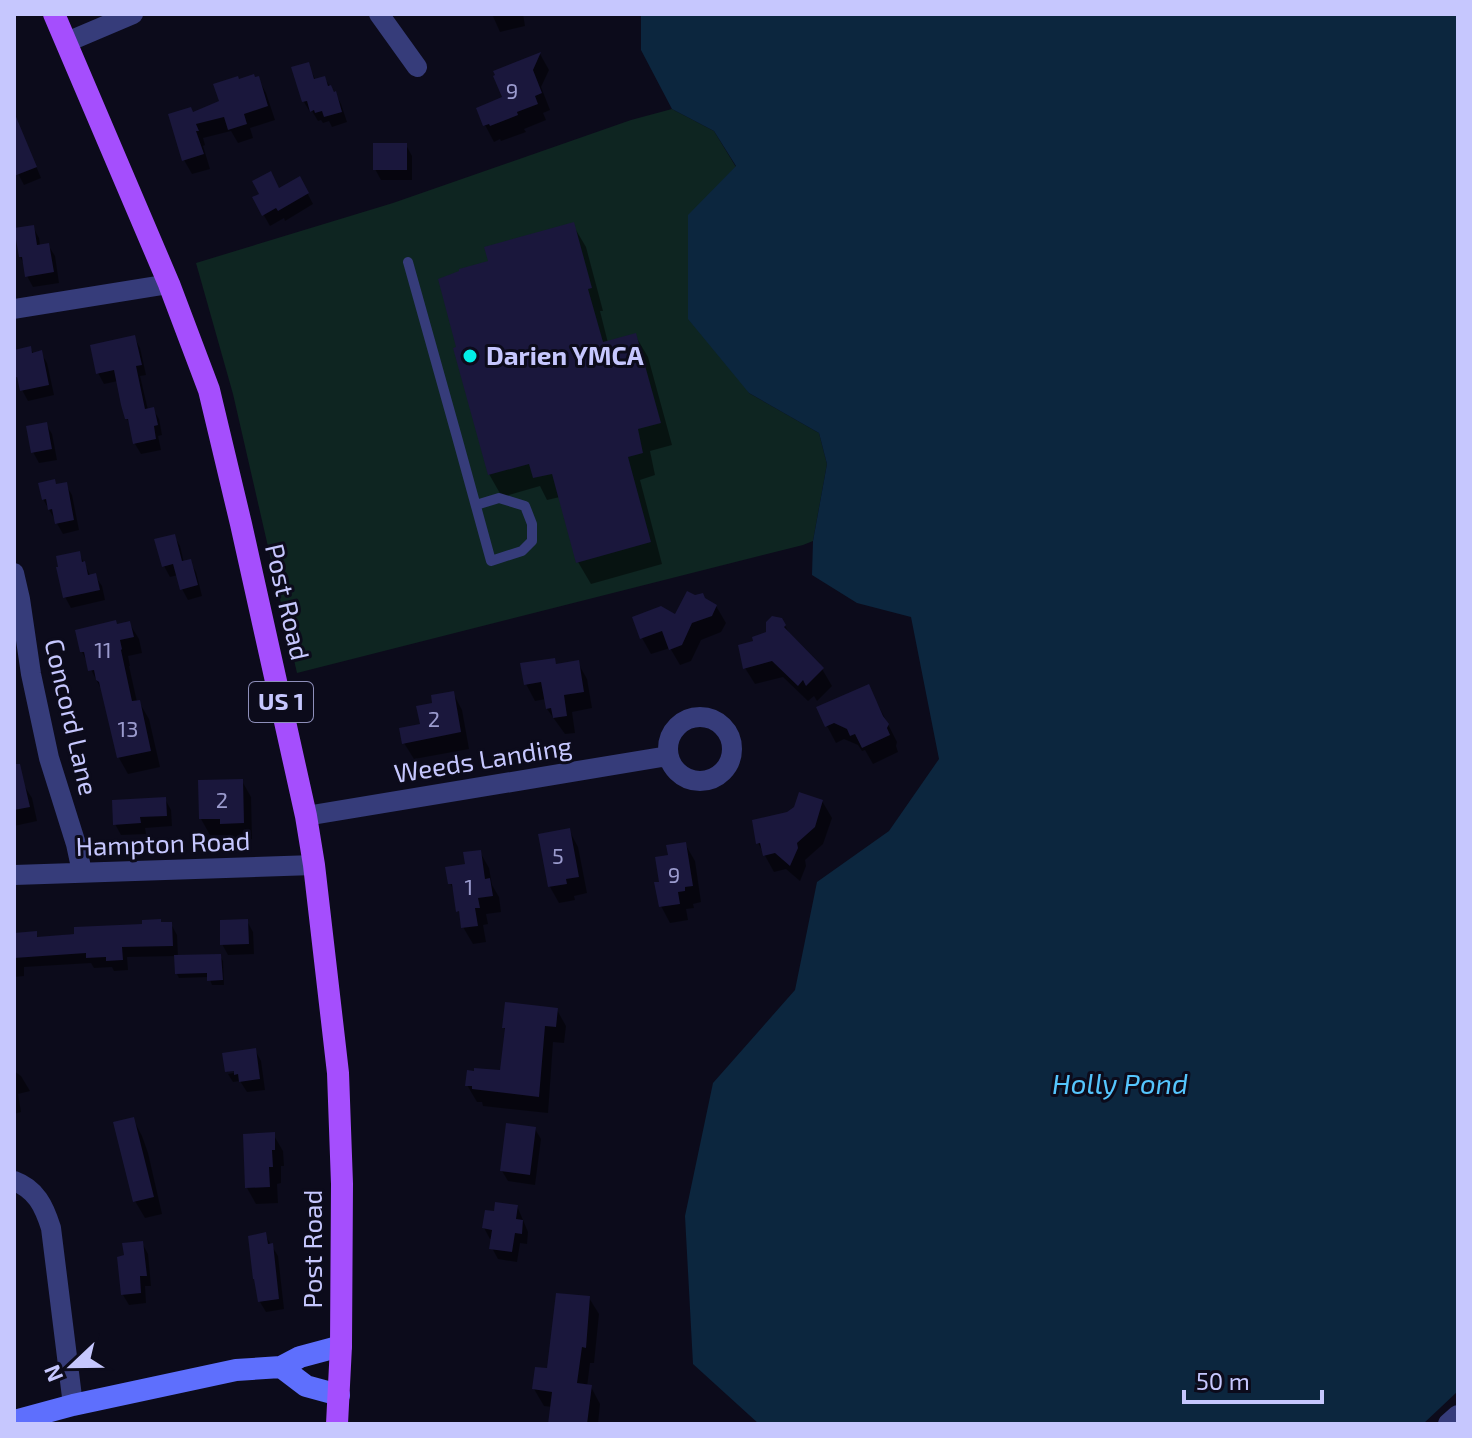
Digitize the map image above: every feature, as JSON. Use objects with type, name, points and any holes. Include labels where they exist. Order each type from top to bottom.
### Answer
[{"type":"main road","name":"Post Road","points":[[54,14],[169,284],[209,390],[306,816],[338,1073],[342,1180],[341,1346],[337,1424]]},
{"type":"main road","points":[[14,1421],[236,1370],[281,1367],[300,1357],[341,1346]]},
{"type":"main road","points":[[281,1367],[306,1386],[339,1395]]},
{"type":"street","points":[[67,42],[133,14]]},
{"type":"street","points":[[379,14],[417,67]]},
{"type":"street","points":[[14,309],[169,284]]},
{"type":"street","name":"Concord Lane","points":[[14,573],[49,758],[82,872]]},
{"type":"street","name":"Weeds Landing","points":[[306,816],[668,756]]},
{"type":"street","name":"Hampton Road","points":[[14,875],[314,865]]},
{"type":"street","points":[[14,1181],[33,1192],[45,1209],[51,1228],[73,1405]]},
{"type":"street","points":[[1449,1424],[1458,1416]]},
{"type":"lane","points":[[408,262],[491,561],[522,551],[532,541],[532,524],[525,506],[499,498],[476,505]]},
{"type":"green space","name":"Darien YMCA","points":[[672,109],[714,131],[736,167],[689,216],[749,393],[819,433],[827,464],[813,541],[297,673],[233,394],[196,263],[393,203],[631,120]]},
{"type":"water","name":"Holly Pond","points":[[641,14],[1458,14],[1458,1391],[1423,1424],[759,1424],[693,1364],[685,1216],[713,1083],[795,990],[817,882],[889,831],[939,759],[911,617],[857,603],[812,575],[813,541],[827,464],[819,433],[749,393],[688,319],[688,215],[736,166],[714,131],[672,109],[641,50]]},
{"type":"building","points":[[541,52],[533,70],[542,93],[535,96],[538,104],[517,112],[518,115],[483,126],[476,108],[502,97],[493,71]]},
{"type":"building","points":[[309,62],[314,79],[325,76],[328,86],[331,85],[336,91],[342,112],[324,117],[322,111],[310,112],[307,101],[302,102],[291,67]]},
{"type":"building","points":[[254,74],[255,77],[259,76],[268,106],[244,114],[247,124],[228,130],[224,117],[196,124],[204,154],[182,161],[168,114],[191,107],[193,112],[219,101],[213,84]]},
{"type":"building","points":[[14,112],[37,167],[14,176]]},
{"type":"building","points":[[373,143],[407,143],[407,170],[373,170]]},
{"type":"building","points":[[271,171],[279,188],[300,176],[309,193],[278,211],[276,208],[262,216],[252,197],[259,194],[252,181]]},
{"type":"building","points":[[574,222],[603,342],[636,333],[661,423],[638,429],[643,453],[628,457],[651,542],[576,563],[552,474],[533,478],[529,464],[488,475],[453,348],[456,347],[438,279],[488,261],[484,247]]},
{"type":"building","points":[[34,225],[37,245],[49,243],[54,272],[25,277],[14,228]]},
{"type":"building","points":[[135,335],[142,365],[136,366],[145,409],[154,407],[158,425],[154,426],[156,439],[133,444],[114,370],[96,374],[90,345]]},
{"type":"building","points":[[31,346],[32,353],[42,350],[49,385],[20,391],[17,377],[14,378],[14,350]]},
{"type":"building","points":[[47,422],[52,449],[31,453],[26,426]]},
{"type":"building","points":[[55,479],[56,484],[67,482],[74,520],[55,524],[52,509],[48,510],[46,499],[42,500],[38,483]]},
{"type":"building","points":[[175,534],[182,561],[191,559],[198,585],[180,590],[173,564],[162,567],[154,539]]},
{"type":"building","points":[[80,551],[88,575],[96,573],[100,590],[63,598],[56,556]]},
{"type":"building","points":[[687,591],[695,595],[703,593],[705,598],[717,605],[712,616],[692,623],[682,645],[669,650],[662,631],[640,639],[632,617],[661,606],[675,614]]},
{"type":"building","points":[[772,616],[782,618],[784,627],[824,668],[806,686],[803,680],[798,686],[772,661],[743,669],[738,645],[753,641],[752,637],[766,632],[766,622]]},
{"type":"building","points":[[116,620],[117,624],[130,621],[134,637],[120,640],[121,650],[132,701],[140,700],[151,751],[117,758],[99,682],[94,670],[88,671],[75,630]]},
{"type":"building","points":[[555,658],[556,664],[579,660],[584,692],[564,695],[567,716],[553,718],[551,708],[546,709],[541,682],[524,685],[520,663]]},
{"type":"building","points":[[869,684],[889,724],[890,735],[862,748],[855,734],[850,736],[847,729],[834,723],[825,727],[816,707]]},
{"type":"building","points":[[454,691],[461,732],[402,744],[399,728],[420,724],[416,706],[432,703],[431,695]]},
{"type":"building","points":[[14,764],[20,764],[30,807],[14,810]]},
{"type":"building","points":[[243,779],[244,823],[220,824],[220,819],[199,819],[198,780]]},
{"type":"building","points":[[799,792],[823,800],[815,827],[797,843],[798,848],[790,866],[775,853],[763,856],[760,843],[756,844],[752,820],[787,812],[794,807]]},
{"type":"building","points":[[166,797],[167,816],[140,817],[141,823],[113,825],[112,800]]},
{"type":"building","points":[[570,828],[579,877],[566,879],[567,884],[548,887],[538,834]]},
{"type":"building","points":[[686,842],[693,886],[678,892],[680,904],[659,907],[654,882],[659,882],[655,857],[668,855],[666,845]]},
{"type":"building","points":[[481,850],[485,879],[490,878],[493,896],[478,898],[480,908],[475,908],[478,926],[461,928],[452,884],[448,884],[445,867],[465,864],[463,852]]},
{"type":"building","points":[[161,919],[161,922],[172,922],[173,946],[122,947],[123,960],[86,958],[86,953],[14,958],[14,933],[37,931],[37,937],[74,934],[74,927],[142,924],[142,920]]},
{"type":"building","points":[[248,919],[249,944],[220,945],[220,920]]},
{"type":"building","points":[[221,954],[223,980],[207,981],[207,973],[175,974],[174,955]]},
{"type":"building","points":[[505,1002],[558,1008],[556,1027],[545,1026],[539,1097],[465,1086],[467,1070],[500,1070]]},
{"type":"building","points":[[256,1048],[260,1079],[239,1082],[238,1074],[234,1075],[234,1071],[225,1072],[222,1053]]},
{"type":"building","points":[[134,1117],[154,1197],[133,1202],[113,1122]]},
{"type":"building","points":[[506,1123],[536,1127],[530,1175],[500,1171]]},
{"type":"building","points":[[275,1132],[273,1167],[269,1167],[270,1187],[245,1188],[243,1134]]},
{"type":"building","points":[[495,1202],[518,1205],[516,1219],[523,1220],[522,1234],[515,1233],[512,1252],[489,1249],[492,1230],[482,1228],[485,1210],[494,1211]]},
{"type":"building","points":[[266,1232],[268,1244],[273,1243],[279,1299],[258,1302],[248,1236]]},
{"type":"building","points":[[143,1241],[147,1276],[140,1276],[141,1293],[121,1295],[117,1257],[124,1255],[122,1243]]},
{"type":"building","points":[[556,1293],[590,1296],[586,1348],[582,1347],[577,1383],[592,1385],[587,1424],[548,1424],[552,1392],[532,1389],[535,1367],[547,1368]]},
{"type":"place","name":"Darien YMCA","points":[[470,356]]}]
